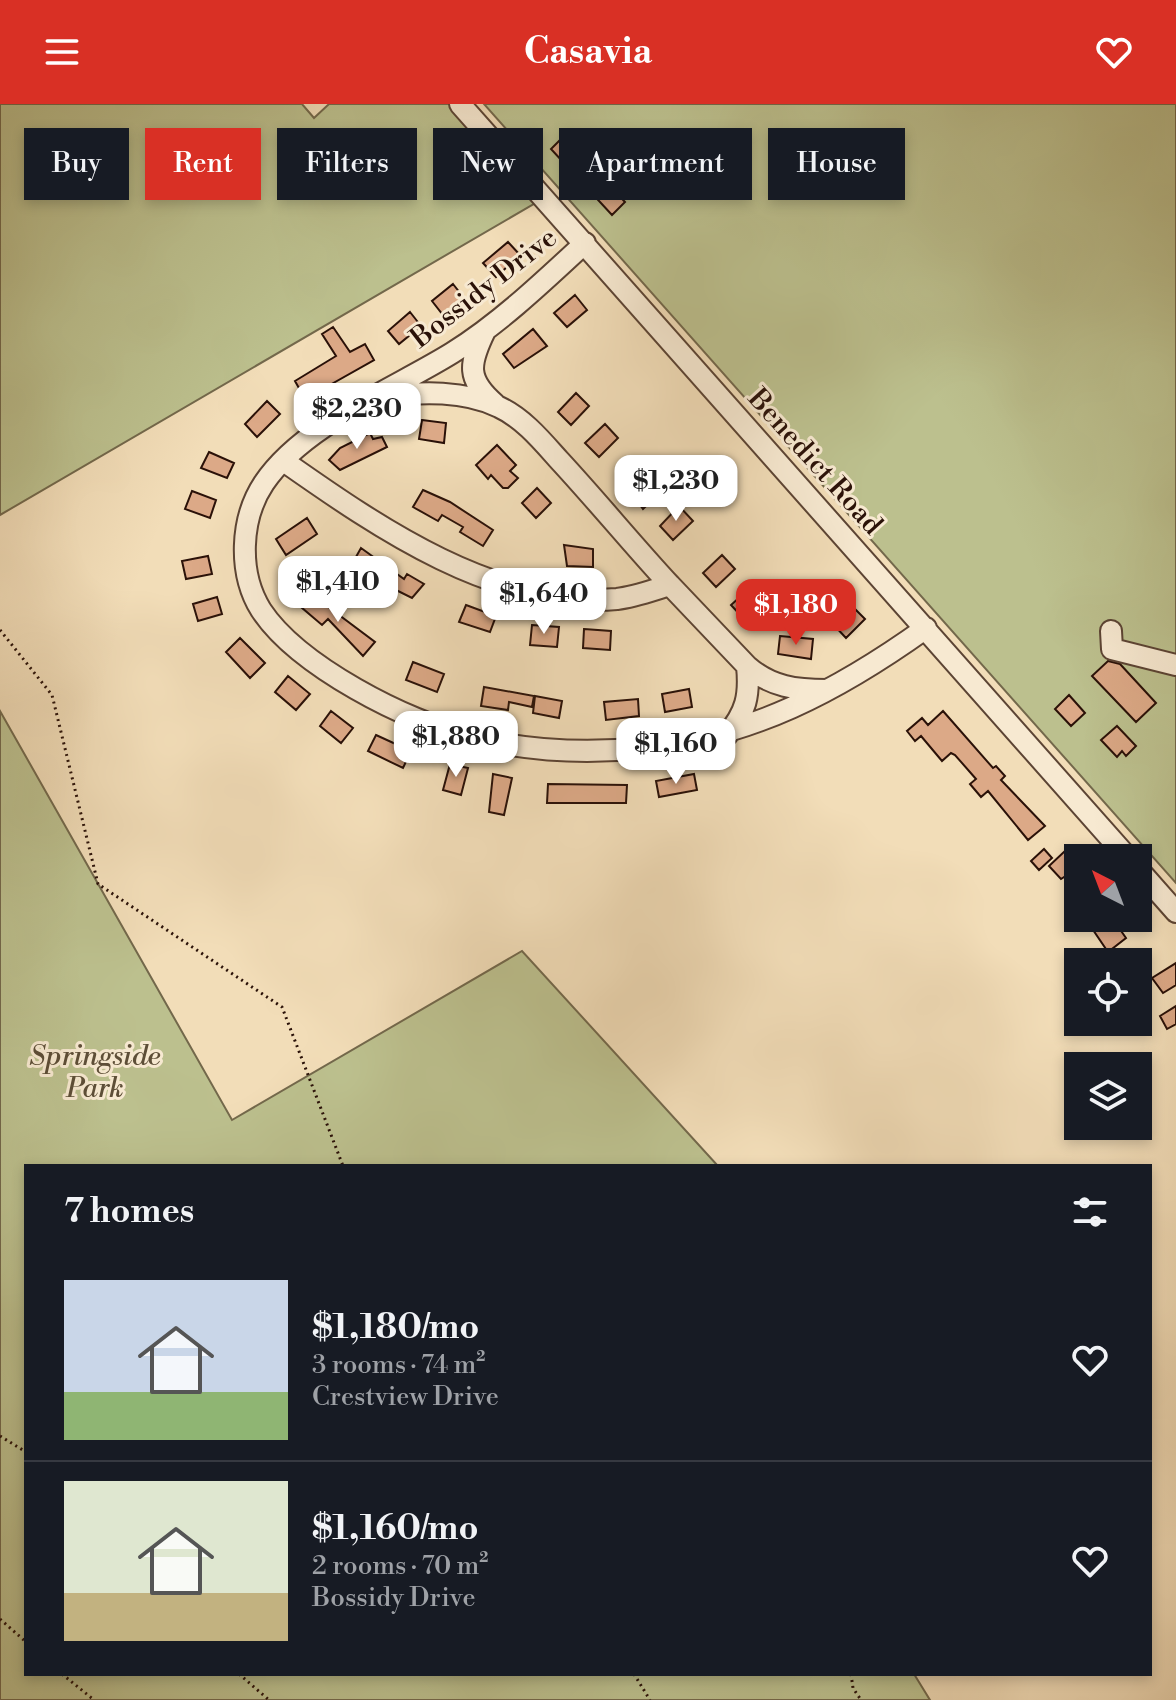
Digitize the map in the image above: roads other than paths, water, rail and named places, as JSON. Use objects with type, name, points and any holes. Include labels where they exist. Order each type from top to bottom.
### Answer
[{"type":"street","name":"Benedict Road","points":[[460,104],[1116,844]]},
{"type":"street","name":"Bossidy Drive","points":[[585,243],[455,351],[329,424],[264,483],[251,512],[245,538],[246,572],[263,612],[316,663],[400,711],[468,737],[552,753],[642,748],[727,735],[831,690],[926,628]]},
{"type":"street","points":[[487,327],[475,352],[472,377],[478,389],[532,432],[747,666],[767,681],[794,690],[831,690]]},
{"type":"street","points":[[374,397],[425,391],[498,406]]},
{"type":"street","points":[[285,462],[381,524],[460,567],[508,586],[567,598],[618,599],[670,585]]},
{"type":"street","points":[[1111,631],[1112,649],[1176,665]]},
{"type":"street","points":[[727,735],[742,716],[747,703],[747,666]]},
{"type":"street","points":[[1152,885],[1176,912]]},
{"type":"park label","name":"Springside Park","points":[[95,1071]]}]
